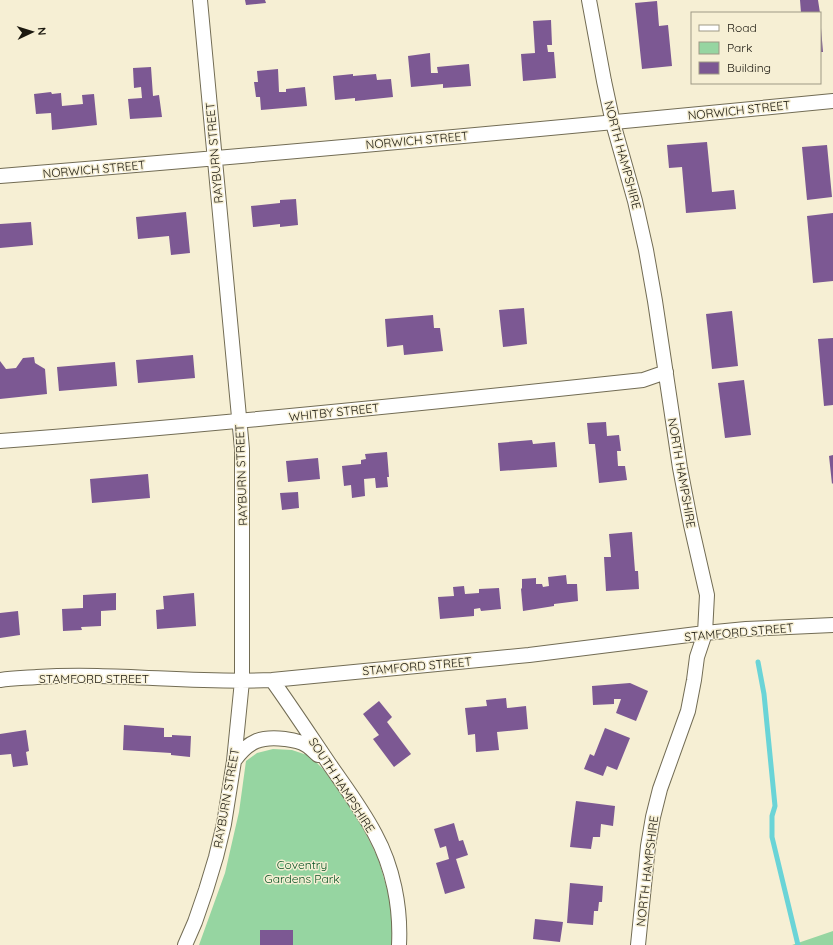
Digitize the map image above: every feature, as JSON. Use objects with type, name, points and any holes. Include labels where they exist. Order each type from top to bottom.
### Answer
[{"type":"street","name":"RAYBURN STREET","points":[[185,945],[197,915],[216,857],[224,824],[234,761],[242,681],[242,457],[240,421],[200,0]]},
{"type":"street","name":"NORTH HAMPSHIRE","points":[[589,0],[613,123],[635,200],[646,250],[691,525],[707,596],[705,633],[697,656],[688,711],[660,789],[653,817],[648,846],[638,945]]},
{"type":"street","name":"NORWICH STREET","points":[[0,176],[215,159],[613,123],[833,101]]},
{"type":"street","name":"WHITBY STREET","points":[[0,441],[240,421],[643,380],[666,372]]},
{"type":"street","name":"STAMFORD STREET","points":[[0,680],[52,676],[87,676],[242,681],[272,680],[490,660],[705,633],[746,629],[833,625]]},
{"type":"street","name":"SOUTH HAMPSHIRE","points":[[272,680],[376,835],[389,867],[397,901],[400,928],[399,945]]},
{"type":"street","points":[[234,761],[241,751],[250,744],[261,739],[273,738],[292,740],[306,745],[330,765]]},
{"type":"green space","name":"Coventry Gardens Park","points":[[273,749],[292,750],[310,756],[324,770],[358,818],[378,858],[393,909],[394,945],[199,945],[225,873],[239,812],[246,761],[257,753]]},
{"type":"green space","points":[[833,931],[833,945],[792,945]]},
{"type":"building","points":[[245,0],[265,0],[266,3],[246,5]]},
{"type":"building","points":[[800,0],[818,0],[820,12],[801,12]]},
{"type":"building","points":[[657,1],[659,26],[668,25],[672,66],[642,69],[635,3]]},
{"type":"building","points":[[551,20],[552,45],[547,45],[548,52],[554,52],[556,78],[523,81],[521,54],[535,53],[533,21]]},
{"type":"building","points":[[821,28],[823,52],[821,52]]},
{"type":"building","points":[[430,53],[431,73],[438,73],[437,67],[469,64],[471,86],[443,88],[443,84],[411,87],[408,56]]},
{"type":"building","points":[[151,67],[153,96],[159,95],[162,117],[130,119],[128,99],[142,98],[141,87],[134,88],[133,68]]},
{"type":"building","points":[[278,69],[279,92],[286,92],[286,89],[305,87],[307,106],[261,110],[260,97],[256,97],[254,82],[258,82],[257,71]]},
{"type":"building","points":[[353,74],[353,76],[376,74],[377,80],[391,79],[393,97],[355,101],[355,98],[335,100],[333,76]]},
{"type":"building","points":[[51,92],[52,94],[61,93],[62,106],[83,104],[82,95],[94,94],[97,125],[52,130],[51,113],[36,114],[34,94]]},
{"type":"building","points":[[707,142],[712,192],[734,190],[736,209],[686,213],[682,167],[669,168],[667,145]]},
{"type":"building","points":[[827,145],[832,197],[807,200],[802,147]]},
{"type":"building","points":[[296,199],[298,225],[280,227],[280,224],[253,227],[251,206],[280,203],[280,200]]},
{"type":"building","points":[[186,212],[190,253],[171,255],[169,236],[138,239],[136,217]]},
{"type":"building","points":[[833,213],[833,281],[813,283],[807,216]]},
{"type":"building","points":[[31,222],[33,245],[0,248],[0,224]]},
{"type":"building","points":[[524,308],[527,344],[503,347],[499,310]]},
{"type":"building","points":[[732,311],[738,366],[712,369],[706,314]]},
{"type":"building","points":[[433,315],[434,328],[440,328],[443,351],[404,355],[403,345],[387,347],[385,319]]},
{"type":"building","points":[[833,338],[833,405],[824,406],[818,339]]},
{"type":"building","points":[[193,355],[195,378],[138,383],[136,360]]},
{"type":"building","points":[[34,357],[35,363],[45,369],[47,394],[0,399],[0,361],[6,369],[16,368],[23,358]]},
{"type":"building","points":[[115,362],[117,386],[59,391],[57,367]]},
{"type":"building","points":[[744,380],[751,435],[725,438],[718,383]]},
{"type":"building","points":[[606,422],[607,436],[619,435],[621,451],[617,451],[618,466],[625,466],[627,480],[599,483],[595,444],[589,444],[587,423]]},
{"type":"building","points":[[532,440],[533,444],[555,442],[557,467],[500,471],[498,443]]},
{"type":"building","points":[[387,452],[389,477],[387,477],[388,487],[376,488],[375,478],[364,479],[365,496],[352,498],[351,485],[344,486],[342,466],[361,464],[361,460],[366,459],[365,454]]},
{"type":"building","points":[[833,455],[833,483],[832,484],[829,456]]},
{"type":"building","points":[[318,458],[320,479],[288,482],[286,461]]},
{"type":"building","points":[[148,474],[150,498],[92,503],[90,479]]},
{"type":"building","points":[[298,492],[299,508],[282,510],[280,493]]},
{"type":"building","points":[[632,532],[635,571],[638,571],[639,589],[606,591],[604,557],[611,557],[609,534]]},
{"type":"building","points":[[566,575],[567,584],[577,584],[578,601],[554,604],[554,606],[523,611],[521,589],[522,579],[536,578],[536,584],[542,584],[543,587],[549,586],[548,577]]},
{"type":"building","points":[[464,586],[465,594],[479,593],[479,589],[499,588],[501,609],[481,611],[480,608],[474,609],[474,616],[440,619],[438,597],[454,596],[453,587]]},
{"type":"building","points":[[116,593],[116,610],[101,611],[101,626],[81,627],[82,630],[63,631],[62,609],[83,608],[83,595]]},
{"type":"building","points":[[194,593],[196,626],[157,629],[156,610],[164,609],[163,596]]},
{"type":"building","points":[[18,611],[20,635],[0,638],[0,613]]},
{"type":"building","points":[[630,683],[648,691],[636,721],[616,713],[621,699],[614,699],[614,704],[593,705],[592,686]]},
{"type":"building","points":[[506,698],[507,708],[526,706],[528,729],[497,732],[499,750],[476,752],[475,734],[468,735],[465,708],[487,706],[486,700]]},
{"type":"building","points":[[379,701],[392,717],[387,722],[411,754],[394,767],[373,739],[379,735],[363,714]]},
{"type":"building","points":[[124,725],[164,728],[164,737],[172,737],[172,735],[191,736],[190,757],[171,755],[171,753],[123,750]]},
{"type":"building","points":[[605,728],[630,738],[617,770],[607,766],[603,776],[584,769],[590,754],[594,756]]},
{"type":"building","points":[[26,730],[29,751],[26,752],[28,765],[13,767],[11,754],[0,755],[0,734]]},
{"type":"building","points":[[576,801],[615,806],[613,826],[601,824],[600,837],[593,837],[591,849],[570,847]]},
{"type":"building","points":[[454,823],[459,841],[463,840],[468,855],[456,859],[465,888],[445,894],[436,863],[449,859],[446,846],[440,848],[434,829]]},
{"type":"building","points":[[570,883],[603,886],[602,902],[599,902],[598,911],[594,911],[593,925],[567,923]]},
{"type":"building","points":[[535,919],[563,922],[560,942],[533,939]]},
{"type":"building","points":[[260,930],[293,930],[293,945],[260,945]]},
{"type":"waterway","points":[[758,662],[764,694],[775,806],[772,816],[772,837],[798,945]]}]
